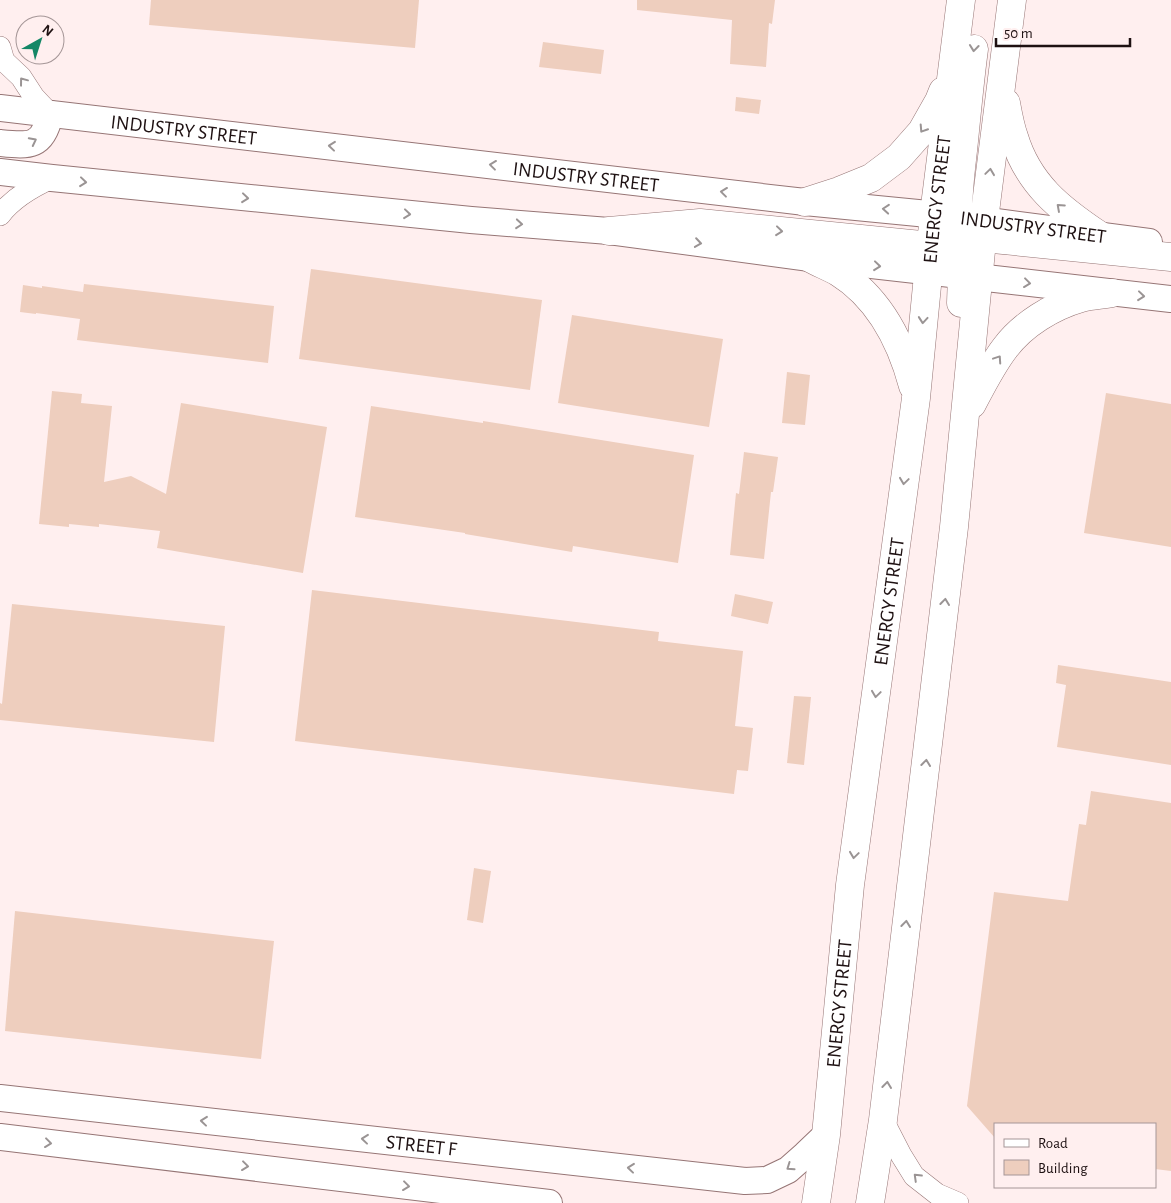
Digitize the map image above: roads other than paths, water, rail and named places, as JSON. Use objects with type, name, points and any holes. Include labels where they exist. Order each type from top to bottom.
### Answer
[{"type":"main road","name":"ENERGY STREET","points":[[955,238],[953,69],[961,0]]},
{"type":"main road","points":[[870,1203],[883,1120],[954,527],[965,417],[971,276],[955,238],[978,10],[976,0]]},
{"type":"main road","name":"ENERGY STREET","points":[[816,1203],[826,1135],[850,885],[916,398],[955,238],[1002,80],[1012,0]]},
{"type":"main road","points":[[805,202],[840,191],[871,178],[900,157],[922,131],[939,101],[953,69]]},
{"type":"main road","points":[[1002,80],[1014,138],[1028,170],[1047,195],[1071,216],[1099,236]]},
{"type":"main road","points":[[609,231],[700,222],[955,238],[1171,257]]},
{"type":"main road","points":[[810,258],[838,272],[856,286],[882,315],[898,342],[908,367],[916,398]]},
{"type":"main road","points":[[954,527],[950,476],[950,441],[971,276]]},
{"type":"main road","points":[[965,417],[988,372],[1006,347],[1027,326],[1060,306],[1082,298],[1112,293]]},
{"type":"street","points":[[0,47],[4,61],[21,77],[34,97],[50,114],[44,134],[36,141],[23,145],[0,143]]},
{"type":"street","name":"INDUSTRY STREET","points":[[0,108],[805,202],[955,238]]},
{"type":"street","name":"INDUSTRY STREET","points":[[0,172],[471,220],[609,231],[810,258],[955,238],[1099,236],[1171,245]]},
{"type":"street","points":[[0,215],[18,198],[52,178]]},
{"type":"street","name":"INDUSTRY STREET","points":[[955,238],[971,276],[1171,299]]},
{"type":"street","name":"STREET F","points":[[0,1098],[745,1180],[767,1180],[788,1170],[826,1135]]},
{"type":"street","points":[[883,1120],[901,1156],[914,1176],[937,1194],[958,1203]]},
{"type":"street","name":"STREET F","points":[[0,1137],[549,1203]]}]
